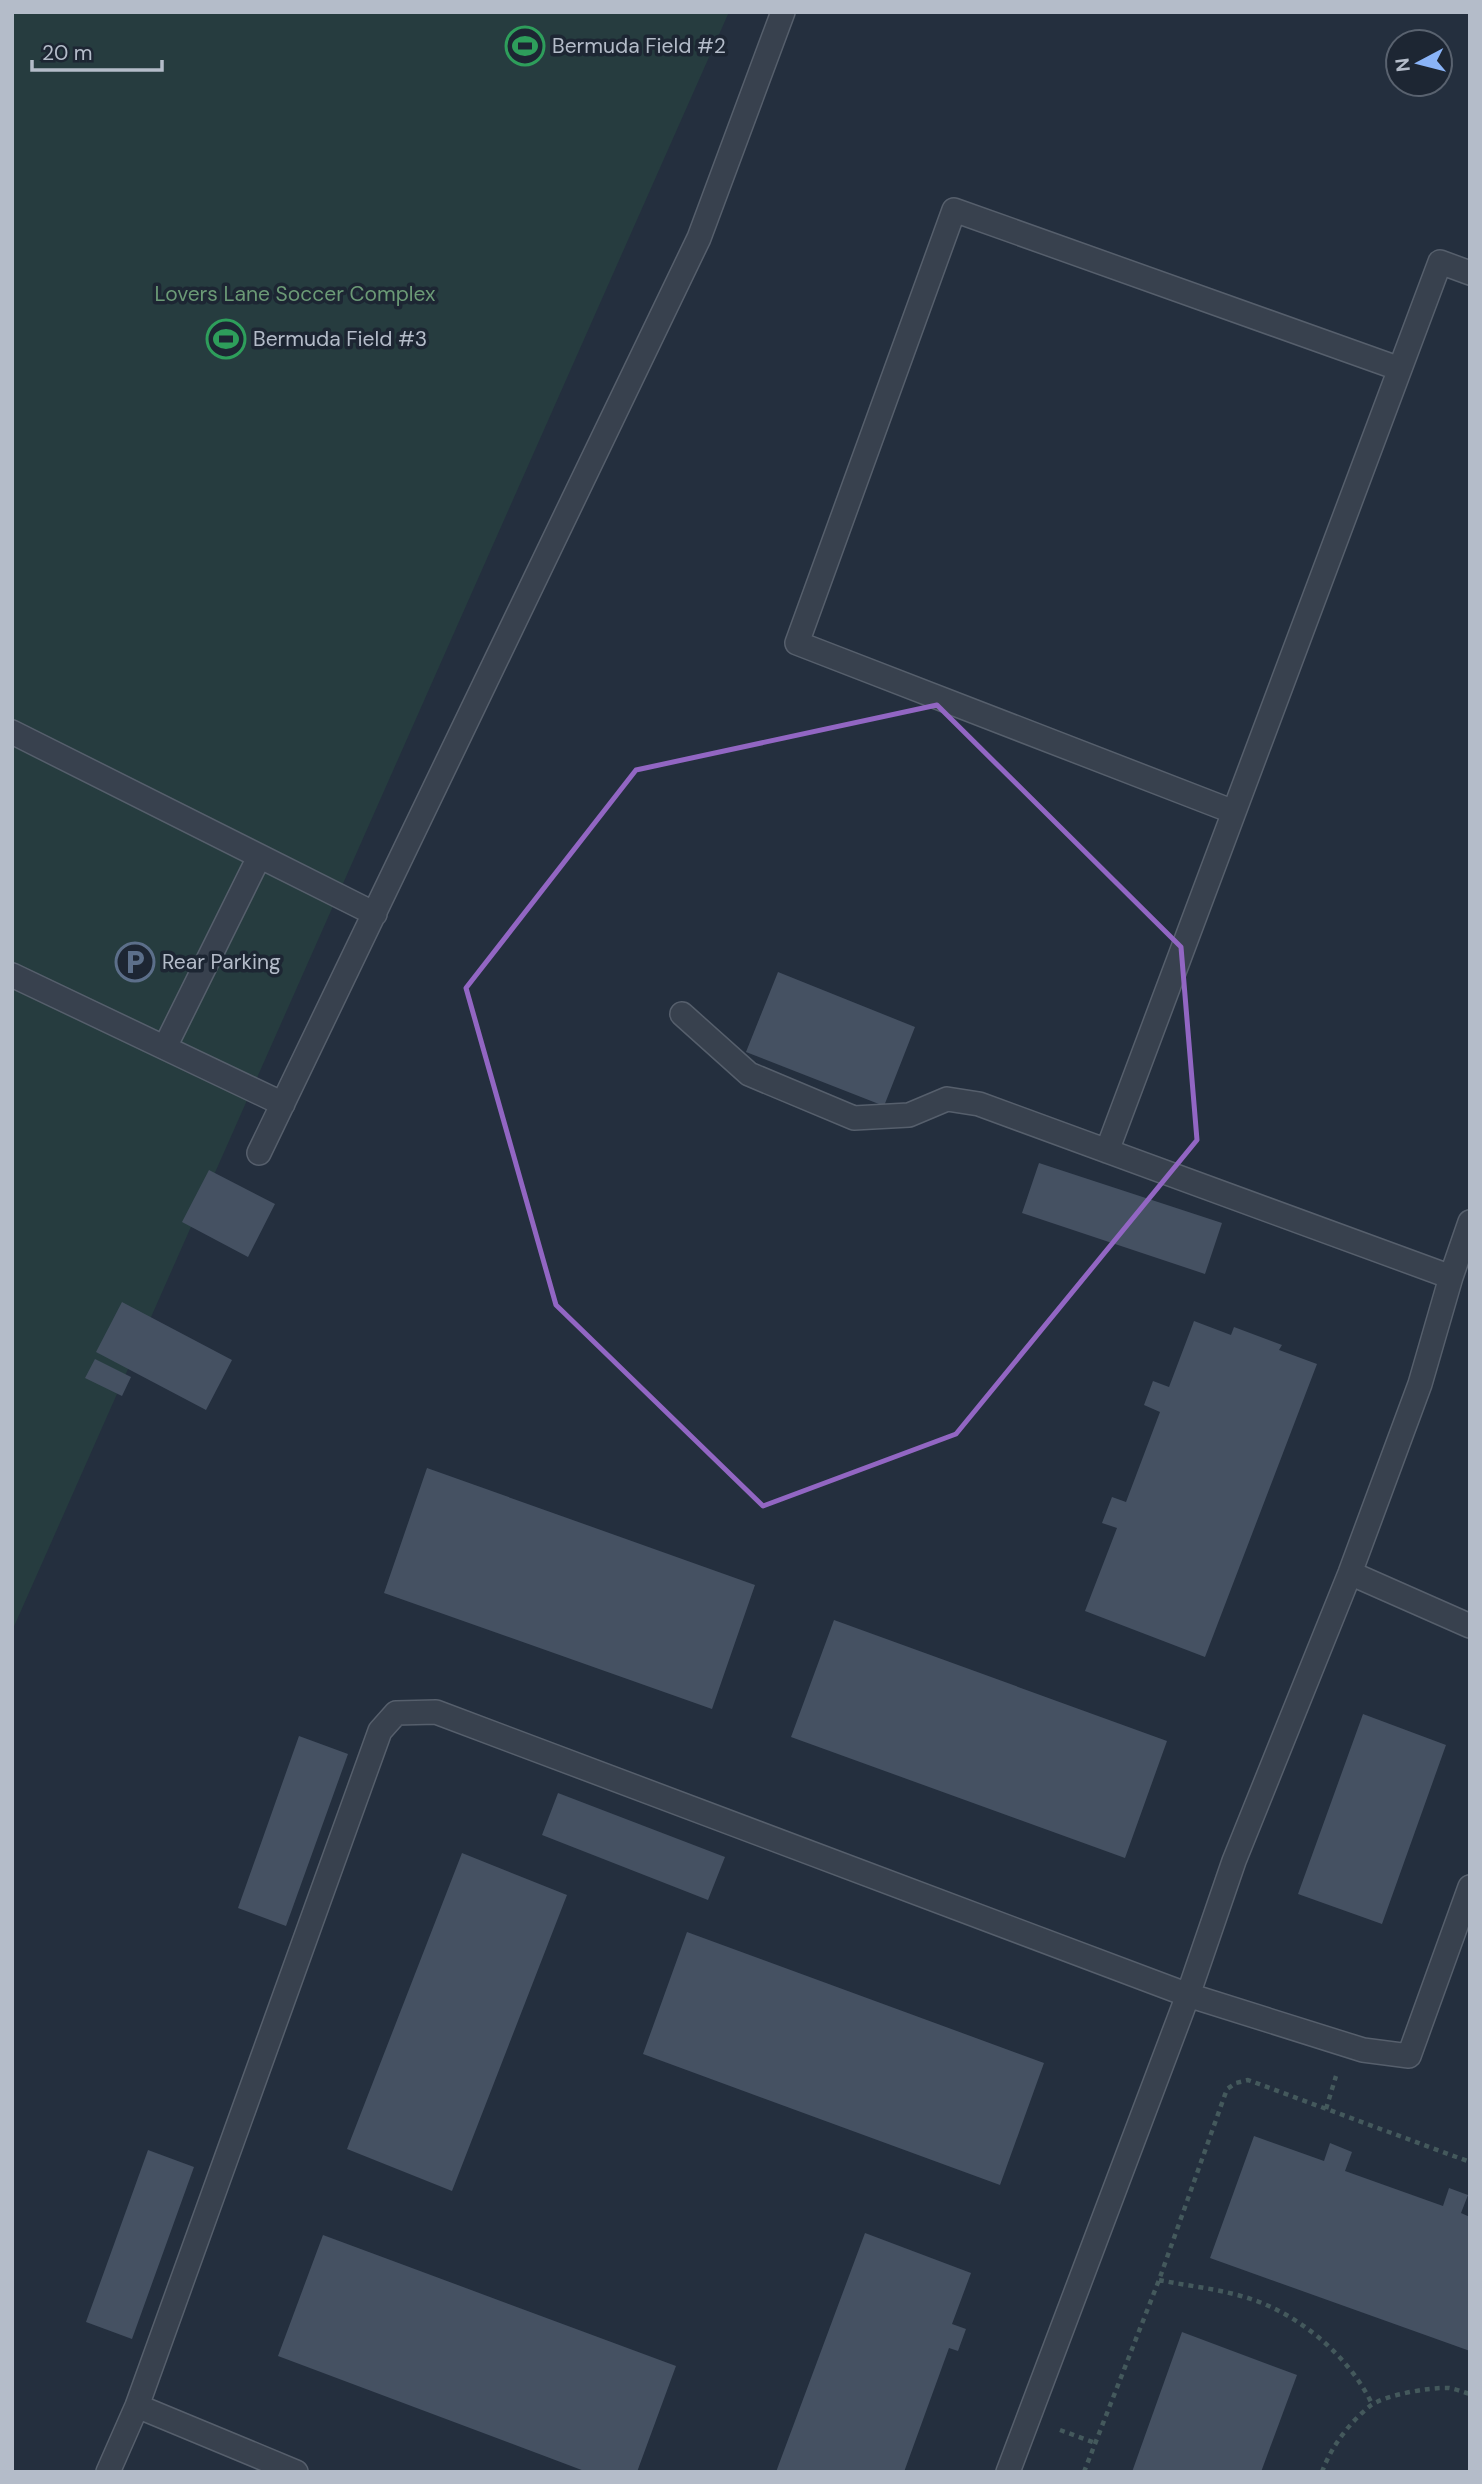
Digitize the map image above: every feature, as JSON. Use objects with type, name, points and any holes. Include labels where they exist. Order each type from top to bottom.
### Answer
[{"type":"lane","points":[[259,1153],[699,238],[783,12]]},
{"type":"lane","points":[[1234,812],[797,643],[954,210],[1400,369]]},
{"type":"lane","points":[[1107,1151],[1440,262],[1470,273]]},
{"type":"lane","points":[[12,732],[375,914]]},
{"type":"lane","points":[[165,1047],[259,857]]},
{"type":"lane","points":[[12,975],[283,1104]]},
{"type":"lane","points":[[682,1014],[749,1074],[854,1118],[909,1115],[947,1099],[979,1104],[1451,1277]]},
{"type":"lane","points":[[1007,2472],[1188,1995],[1234,1861],[1350,1573],[1420,1384],[1470,1222]]},
{"type":"lane","points":[[1350,1573],[1470,1626]]},
{"type":"lane","points":[[108,2472],[137,2406],[380,1731],[396,1713],[436,1712],[1188,1995],[1363,2050],[1409,2056],[1470,1887]]},
{"type":"lane","points":[[137,2406],[296,2472]]},
{"type":"path","points":[[1084,2472],[1158,2280],[1227,2089],[1248,2080],[1470,2162]]},
{"type":"path","points":[[1158,2280],[1248,2297],[1286,2313],[1338,2356],[1364,2388],[1372,2404]]},
{"type":"path","points":[[1322,2472],[1328,2456],[1345,2431],[1372,2404],[1414,2390],[1451,2388],[1470,2394]]},
{"type":"highlighted area","points":[[937,705],[1181,947],[1197,1140],[956,1434],[763,1506],[556,1305],[466,988],[636,770]]},
{"type":"green space","name":"Lovers Lane Soccer Complex","points":[[12,12],[729,12],[12,1631]]},
{"type":"building","points":[[778,972],[915,1027],[884,1106],[746,1052]]},
{"type":"building","points":[[1039,1163],[1222,1223],[1205,1274],[1022,1213]]},
{"type":"building","points":[[209,1170],[275,1204],[248,1257],[182,1222]]},
{"type":"building","points":[[122,1302],[232,1360],[206,1410],[96,1352]]},
{"type":"building","points":[[1194,1321],[1231,1335],[1234,1327],[1282,1345],[1279,1350],[1317,1364],[1205,1657],[1085,1611],[1117,1528],[1102,1523],[1112,1497],[1126,1502],[1160,1412],[1144,1405],[1153,1381],[1169,1387]]},
{"type":"building","points":[[95,1359],[131,1377],[122,1396],[85,1378]]},
{"type":"building","points":[[427,1468],[755,1585],[712,1709],[384,1593]]},
{"type":"building","points":[[834,1620],[1167,1741],[1125,1858],[791,1737]]},
{"type":"building","points":[[1363,1714],[1446,1745],[1382,1924],[1298,1894]]},
{"type":"building","points":[[299,1736],[348,1754],[286,1926],[238,1908]]},
{"type":"building","points":[[558,1793],[725,1857],[708,1900],[542,1835]]},
{"type":"building","points":[[462,1853],[567,1895],[452,2191],[347,2149]]},
{"type":"building","points":[[687,1932],[1044,2063],[1000,2185],[643,2054]]},
{"type":"building","points":[[1254,2136],[1324,2161],[1330,2143],[1352,2152],[1345,2171],[1443,2206],[1449,2188],[1468,2195],[1461,2213],[1470,2217],[1470,2351],[1210,2258]]},
{"type":"building","points":[[148,2150],[194,2167],[132,2339],[86,2322]]},
{"type":"building","points":[[865,2233],[971,2273],[952,2324],[966,2329],[958,2351],[949,2348],[904,2472],[776,2472]]},
{"type":"building","points":[[323,2235],[676,2366],[637,2472],[587,2472],[278,2356]]},
{"type":"building","points":[[1182,2332],[1297,2375],[1261,2472],[1132,2472]]},
{"type":"place","name":"Bermuda Field #2","points":[[525,46]]},
{"type":"place","name":"Bermuda Field #3","points":[[226,339]]},
{"type":"place","name":"Rear Parking","points":[[135,962]]}]
